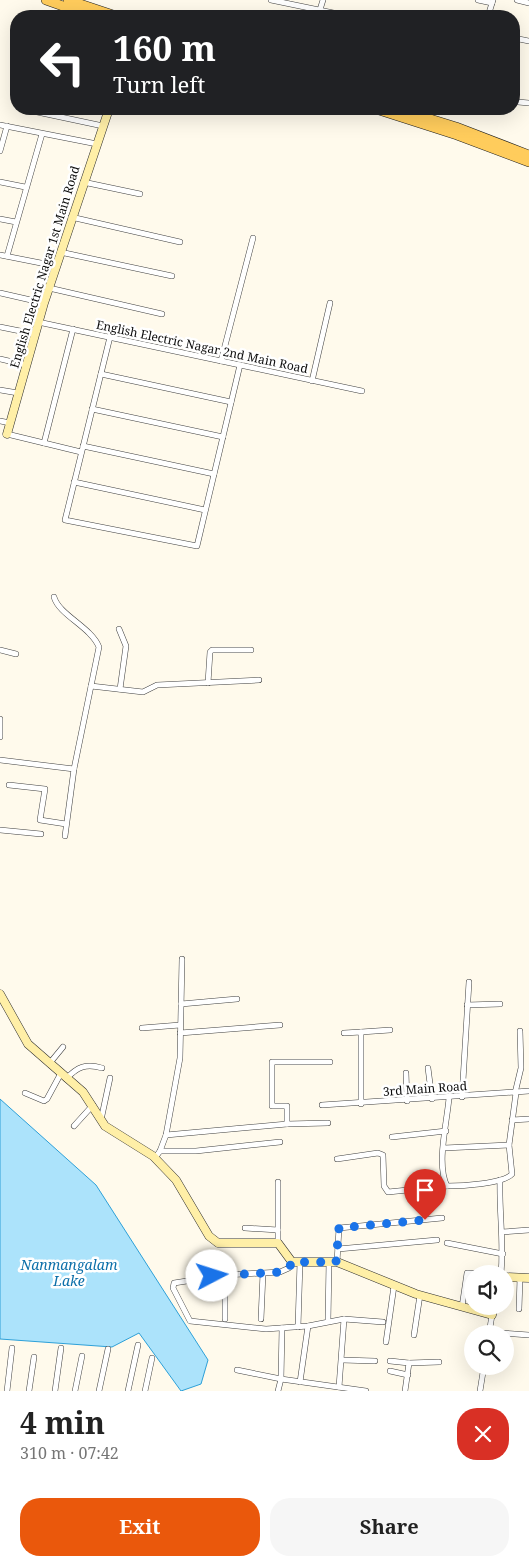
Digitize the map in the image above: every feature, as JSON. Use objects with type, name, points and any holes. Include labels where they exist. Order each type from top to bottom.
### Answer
[{"type":"main road","points":[[46,0],[74,10]]},
{"type":"main road","points":[[68,0],[98,10]]},
{"type":"main road","points":[[395,115],[457,135],[529,162]]},
{"type":"main road","points":[[426,115],[529,155]]},
{"type":"street","points":[[271,0],[320,10],[323,0]]},
{"type":"street","points":[[478,0],[492,1]]},
{"type":"street","points":[[517,0],[529,3]]},
{"type":"street","points":[[52,115],[103,126]]},
{"type":"street","points":[[54,115],[103,126]]},
{"type":"street","name":"English Electric Nagar 1st Main Road","points":[[7,434],[34,334],[71,218],[107,115]]},
{"type":"street","points":[[0,124],[97,144]]},
{"type":"street","points":[[0,151],[7,126]]},
{"type":"street","points":[[7,256],[25,187],[42,134]]},
{"type":"street","points":[[0,182],[25,187]]},
{"type":"street","points":[[83,182],[140,194]]},
{"type":"street","points":[[71,218],[180,242]]},
{"type":"street","points":[[0,219],[16,222]]},
{"type":"street","points":[[221,361],[253,238]]},
{"type":"street","points":[[60,252],[172,276]]},
{"type":"street","points":[[0,255],[56,266]]},
{"type":"street","points":[[49,288],[162,314]]},
{"type":"street","points":[[0,293],[44,303]]},
{"type":"street","points":[[312,380],[330,303]]},
{"type":"street","name":"English Electric Nagar 2nd Main Road","points":[[38,322],[362,391]]},
{"type":"street","points":[[0,326],[34,334]]},
{"type":"street","points":[[44,443],[72,329]]},
{"type":"street","points":[[110,337],[66,520],[196,546],[240,365]]},
{"type":"street","points":[[0,359],[26,365]]},
{"type":"street","points":[[101,374],[231,402]]},
{"type":"street","points":[[0,390],[18,394]]},
{"type":"street","points":[[92,409],[223,437]]},
{"type":"street","points":[[0,421],[10,423]]},
{"type":"street","points":[[7,434],[44,443],[214,474]]},
{"type":"street","points":[[74,482],[205,510]]},
{"type":"street","points":[[54,597],[59,606],[96,640],[99,654],[74,770],[65,836]]},
{"type":"street","points":[[119,630],[126,646],[120,689]]},
{"type":"street","points":[[0,650],[16,654]]},
{"type":"street","points":[[208,683],[210,652],[251,650]]},
{"type":"street","points":[[91,686],[147,692],[157,685],[259,680]]},
{"type":"street","points":[[0,719],[0,737]]},
{"type":"street","points":[[0,760],[74,770]]},
{"type":"street","points":[[9,785],[45,789],[40,820],[66,824]]},
{"type":"street","points":[[0,830],[41,834]]},
{"type":"street","points":[[155,1158],[166,1135],[180,1058],[182,959]]},
{"type":"street","points":[[462,1097],[469,982]]},
{"type":"street","points":[[0,994],[23,1037],[63,1077],[83,1092],[104,1126],[155,1158],[176,1180],[209,1236],[218,1243],[278,1243]]},
{"type":"street","points":[[181,1004],[237,999]]},
{"type":"street","points":[[467,1005],[500,1004]]},
{"type":"street","points":[[142,1028],[180,1025]]},
{"type":"street","points":[[180,1033],[280,1025]]},
{"type":"street","points":[[344,1033],[390,1030]]},
{"type":"street","points":[[338,1159],[378,1153],[383,1155],[384,1186],[388,1192],[500,1180],[512,1174],[509,1145],[515,1093],[521,1068],[520,1031]]},
{"type":"street","points":[[361,1032],[361,1104]]},
{"type":"street","points":[[49,1064],[64,1047]]},
{"type":"street","points":[[287,1124],[287,1106],[272,1106],[272,1062],[330,1062]]},
{"type":"street","points":[[25,1093],[44,1101],[63,1077],[82,1066],[93,1065],[102,1068]]},
{"type":"street","points":[[428,1068],[432,1099]]},
{"type":"street","points":[[406,1073],[407,1101]]},
{"type":"street","points":[[101,1120],[110,1078]]},
{"type":"street","name":"3rd Main Road","points":[[322,1105],[407,1101],[529,1091]]},
{"type":"street","points":[[447,1186],[443,1172],[449,1098]]},
{"type":"street","points":[[74,1126],[92,1105]]},
{"type":"street","points":[[512,1120],[529,1120]]},
{"type":"street","points":[[166,1135],[287,1124],[328,1123]]},
{"type":"street","points":[[392,1137],[446,1131]]},
{"type":"street","points":[[160,1150],[196,1151],[280,1142]]},
{"type":"street","points":[[444,1148],[509,1145]]},
{"type":"street","points":[[383,1322],[344,1319],[308,1326],[266,1329],[190,1322],[173,1288],[173,1284],[225,1275],[286,1270],[296,1262],[333,1262],[394,1286],[462,1307],[467,1273],[501,1274],[503,1254],[499,1218],[500,1180]]},
{"type":"street","points":[[278,1182],[278,1243],[296,1262],[298,1327]]},
{"type":"street","points":[[328,1321],[333,1262],[338,1249],[338,1231],[340,1228],[442,1218]]},
{"type":"street","points":[[245,1228],[278,1230]]},
{"type":"street","points":[[502,1232],[529,1230]]},
{"type":"street","points":[[338,1249],[437,1240]]},
{"type":"street","points":[[447,1244],[503,1254]]},
{"type":"street","points":[[261,1318],[263,1273]]},
{"type":"street","points":[[225,1275],[225,1319]]},
{"type":"street","points":[[514,1278],[529,1278]]},
{"type":"street","points":[[519,1309],[520,1278]]},
{"type":"street","points":[[386,1342],[394,1286]]},
{"type":"street","points":[[414,1334],[420,1295]]},
{"type":"street","points":[[490,1325],[492,1315]]},
{"type":"street","points":[[338,1387],[342,1360],[344,1319]]},
{"type":"street","points":[[300,1382],[308,1326]]},
{"type":"street","points":[[278,1391],[281,1379],[282,1328]]},
{"type":"street","points":[[514,1334],[529,1335]]},
{"type":"street","points":[[128,1391],[138,1345]]},
{"type":"street","points":[[7,1391],[12,1348]]},
{"type":"street","points":[[55,1391],[61,1348]]},
{"type":"street","points":[[99,1391],[108,1350]]},
{"type":"street","points":[[76,1391],[82,1356]]},
{"type":"street","points":[[29,1391],[34,1357]]},
{"type":"street","points":[[145,1391],[152,1358]]},
{"type":"street","points":[[342,1360],[375,1361]]},
{"type":"street","points":[[390,1361],[409,1364],[439,1362]]},
{"type":"street","points":[[405,1391],[409,1364]]},
{"type":"street","points":[[238,1370],[281,1379],[338,1387],[345,1390],[366,1391]]},
{"type":"street","points":[[390,1371],[408,1375]]},
{"type":"street","points":[[480,1391],[483,1375]]},
{"type":"water","name":"Nanmangalam Lake","points":[[0,1099],[96,1185],[208,1360],[201,1384],[181,1391],[139,1333],[112,1347],[0,1339]]},
{"type":"route","points":[[212,1276],[280,1272],[289,1268],[292,1262],[336,1262],[339,1228],[425,1220]]}]
